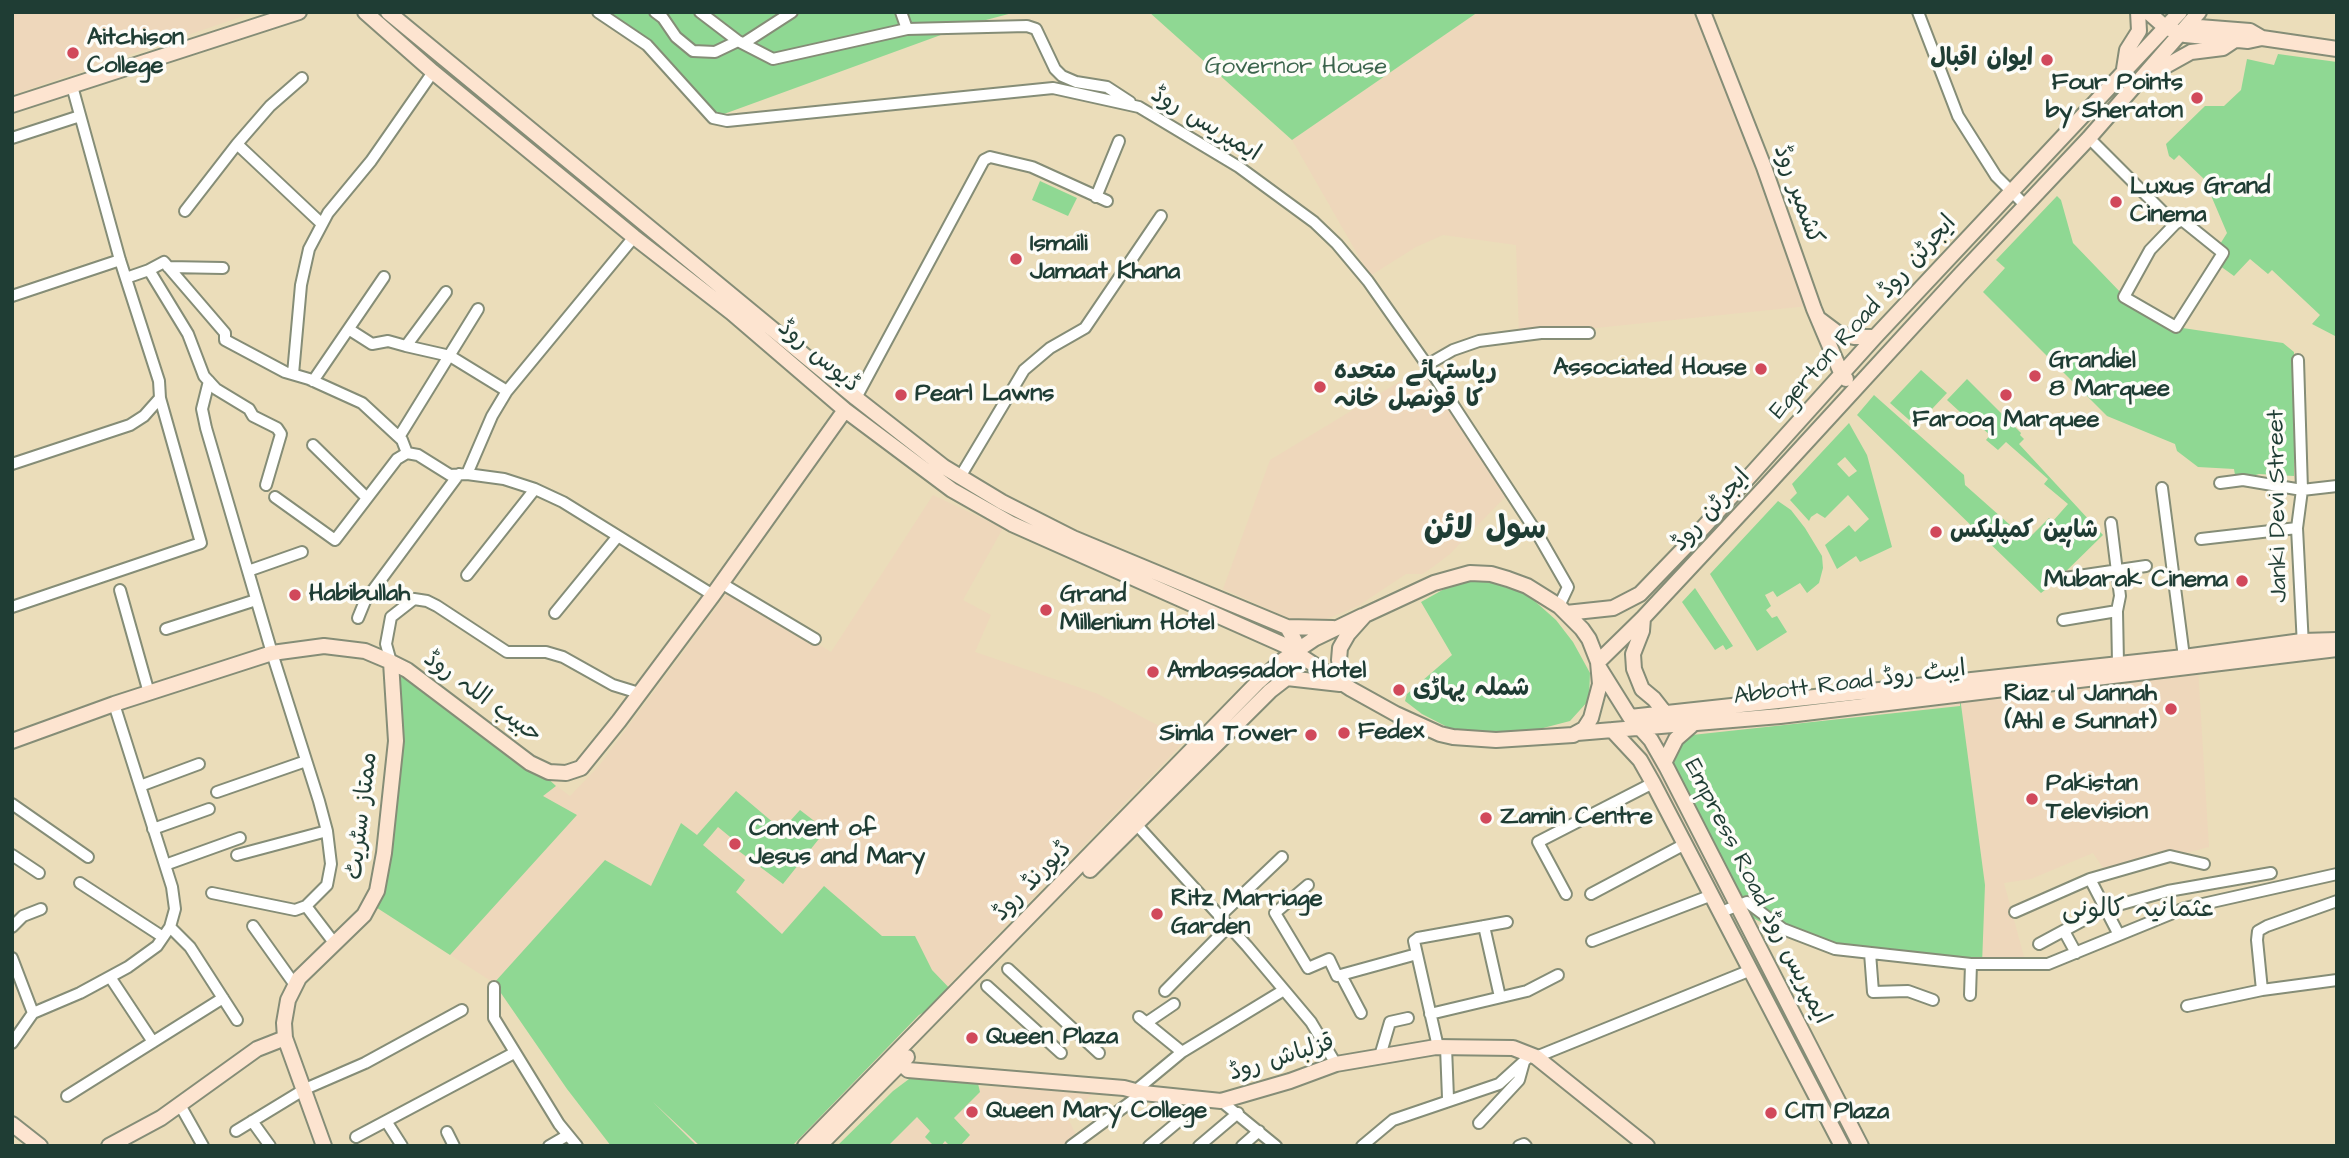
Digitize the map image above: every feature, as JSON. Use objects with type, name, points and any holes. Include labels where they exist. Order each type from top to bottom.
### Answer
[{"type":"main road","points":[[12,105],[299,12]]},
{"type":"main road","name":"ڈیوس روڈ","points":[[365,12],[433,72],[634,237],[732,313],[845,410],[952,490],[1022,529],[1296,652],[1345,685]]},
{"type":"main road","name":"ڈیوس روڈ","points":[[387,12],[399,18],[902,436],[960,477],[1073,538],[1287,627],[1333,628]]},
{"type":"main road","name":"کشمیر روڈ","points":[[1703,12],[1764,167],[1818,318],[1842,375],[1855,388]]},
{"type":"main road","points":[[2124,69],[2127,50],[2139,31],[2138,12]]},
{"type":"main road","points":[[2148,12],[2236,40],[2248,41],[2262,37]]},
{"type":"main road","points":[[2177,21],[2199,12]]},
{"type":"main road","points":[[2177,21],[2250,31],[2262,37],[2337,49]]},
{"type":"main road","name":"Egerton Road ایجرٹن روڈ","points":[[1562,610],[1613,608],[1640,594],[2124,69],[2177,21]]},
{"type":"main road","name":"Egerton Road ایجرٹن روڈ","points":[[1855,388],[2141,80],[2177,21]]},
{"type":"main road","points":[[2141,80],[2184,55],[2198,50],[2223,48],[2236,40]]},
{"type":"main road","points":[[1818,318],[1839,334],[1875,337]]},
{"type":"main road","name":"ایجرٹن روڈ","points":[[1599,665],[1855,388]]},
{"type":"main road","name":"حبیب اللہ روڈ","points":[[12,741],[114,704],[272,653],[324,646],[365,651],[407,670],[530,763],[549,772],[566,773],[581,768],[717,589],[845,410]]},
{"type":"main road","points":[[1287,678],[1345,685],[1414,723],[1453,737],[1528,739],[1566,737],[1577,733],[1589,723],[1600,684],[1599,665],[1589,639],[1562,610],[1546,597],[1518,582],[1491,574],[1470,573],[1434,583],[1365,615],[1340,648],[1339,660],[1345,685]]},
{"type":"main road","name":"ڈیورنڈ روڈ","points":[[805,1146],[1257,683],[1296,652],[1333,628],[1365,615]]},
{"type":"main road","name":"Empress Road ایمپریس روڈ","points":[[1643,618],[1642,631],[1633,654],[1648,728],[1861,1146]]},
{"type":"main road","points":[[1287,627],[1295,638],[1296,652],[1295,669],[1287,678]]},
{"type":"main road","name":"Abbott Road ایبٹ روڈ","points":[[1577,733],[1692,725],[1963,688],[2337,643]]},
{"type":"main road","name":"Abbott Road ایبٹ روڈ","points":[[2072,675],[2118,663],[2303,647]]},
{"type":"main road","name":"ممتاز سٹریٹ","points":[[324,1146],[285,1038],[284,1023],[288,1000],[299,978],[365,915],[377,891],[384,853],[396,741],[391,662]]},
{"type":"main road","name":"Abbott Road ایبٹ روڈ","points":[[1599,665],[1630,717],[1648,728]]},
{"type":"main road","name":"ڈیورنڈ روڈ","points":[[819,1146],[1136,824],[1270,691],[1287,678]]},
{"type":"main road","name":"Abbott Road ایبٹ روڈ","points":[[1648,728],[1665,713],[1963,688]]},
{"type":"main road","points":[[1642,690],[1654,699],[1665,713]]},
{"type":"main road","points":[[1664,763],[1676,739],[1692,725]]},
{"type":"main road","name":"Empress Road ایمپریس روڈ","points":[[1612,730],[1640,760],[1653,783],[1842,1146]]},
{"type":"main road","points":[[109,1146],[161,1118],[257,1049],[285,1038]]},
{"type":"main road","name":"قزلباش روڈ","points":[[901,1063],[908,1070],[1220,1101],[1290,1081],[1336,1064],[1380,1056],[1442,1047],[1513,1048],[1647,1146]]},
{"type":"main road","points":[[12,1124],[40,1146]]},
{"type":"street","name":"ایمپریس روڈ","points":[[598,12],[646,45],[713,118],[727,121],[1053,88],[1139,107],[1239,167],[1321,228],[1368,281],[1427,365],[1537,533],[1568,587],[1562,610]]},
{"type":"street","points":[[655,12],[692,51],[715,52],[741,42],[792,12]]},
{"type":"street","points":[[700,12],[741,42],[773,59],[907,29],[1027,26],[1036,29],[1055,69],[1062,76],[1076,82],[1107,88],[1139,107]]},
{"type":"street","points":[[901,12],[907,29]]},
{"type":"street","points":[[1918,12],[1958,116],[1996,176],[2026,206]]},
{"type":"street","points":[[293,374],[301,285],[309,249],[328,213],[371,161],[433,72]]},
{"type":"street","points":[[185,211],[270,106],[302,78]]},
{"type":"street","points":[[12,607],[201,543],[160,398],[159,381],[120,260],[72,86]]},
{"type":"street","points":[[12,138],[80,116]]},
{"type":"street","points":[[2089,138],[2175,224]]},
{"type":"street","points":[[856,398],[984,160],[990,157],[1032,167],[1101,199],[1119,141]]},
{"type":"street","points":[[237,144],[322,224]]},
{"type":"street","points":[[960,477],[1024,370],[1051,348],[1085,328],[1161,216]]},
{"type":"street","points":[[2182,220],[2223,254],[2176,327],[2124,297],[2150,250],[2175,224],[2182,220]]},
{"type":"street","points":[[358,618],[365,600],[463,474],[507,391],[634,237]]},
{"type":"street","points":[[12,296],[120,260]]},
{"type":"street","points":[[126,278],[164,262],[225,333],[225,340],[293,374],[362,403],[399,437],[407,453]]},
{"type":"street","points":[[168,267],[223,268]]},
{"type":"street","points":[[149,270],[188,334],[204,376],[216,389],[249,409],[253,416],[277,428],[281,435],[266,485]]},
{"type":"street","points":[[313,382],[384,277]]},
{"type":"street","points":[[406,346],[446,292]]},
{"type":"street","points":[[399,437],[478,309]]},
{"type":"street","points":[[350,330],[372,344],[388,341],[450,356],[507,391]]},
{"type":"street","points":[[1427,365],[1453,349],[1479,341],[1541,333],[1589,333]]},
{"type":"street","name":"Janki Devi Street","points":[[2298,360],[2302,490],[2297,528],[2303,647]]},
{"type":"street","points":[[209,381],[202,409],[256,600],[327,831],[331,864],[327,885],[306,906],[295,910],[212,893]]},
{"type":"street","points":[[12,464],[130,425],[144,416],[160,398]]},
{"type":"street","points":[[313,445],[367,498]]},
{"type":"street","points":[[275,497],[335,540],[397,459],[407,453],[418,455],[450,475],[504,479],[535,489],[563,502],[618,536],[815,639]]},
{"type":"street","points":[[2220,483],[2243,480],[2302,490],[2337,486]]},
{"type":"street","points":[[2162,488],[2184,657]]},
{"type":"street","points":[[467,575],[535,489]]},
{"type":"street","points":[[2111,523],[2120,596],[2117,611],[2118,663]]},
{"type":"street","points":[[2201,539],[2297,528]]},
{"type":"street","points":[[555,613],[618,536]]},
{"type":"street","points":[[248,571],[302,552]]},
{"type":"street","points":[[2058,579],[2146,566]]},
{"type":"street","points":[[120,590],[149,693]]},
{"type":"street","points":[[391,662],[386,644],[391,617],[415,599],[437,606],[506,652],[546,652],[563,657],[613,685],[639,693]]},
{"type":"street","points":[[166,629],[256,600]]},
{"type":"street","points":[[2063,620],[2117,611]]},
{"type":"street","points":[[12,1043],[33,1013],[128,967],[157,946],[170,927],[175,909],[172,887],[114,704]]},
{"type":"street","points":[[217,792],[306,761]]},
{"type":"street","points":[[141,786],[200,764]]},
{"type":"street","points":[[1566,894],[1538,842],[1653,783]]},
{"type":"street","points":[[12,804],[88,857]]},
{"type":"street","points":[[153,829],[209,809]]},
{"type":"street","points":[[1136,824],[1311,1022],[1336,1064]]},
{"type":"street","points":[[237,855],[327,831]]},
{"type":"street","points":[[165,865],[240,838]]},
{"type":"street","points":[[1591,894],[1685,845]]},
{"type":"street","points":[[12,855],[39,873]]},
{"type":"street","points":[[2015,912],[2090,879],[2170,856],[2204,863]]},
{"type":"street","points":[[1219,917],[1282,857]]},
{"type":"street","points":[[2039,944],[2104,909],[2168,891],[2271,873]]},
{"type":"street","points":[[1721,912],[1747,902],[1783,929],[1824,946],[1971,964],[2048,964],[2185,908],[2337,874]]},
{"type":"street","points":[[2090,879],[2119,935]]},
{"type":"street","points":[[80,883],[163,937]]},
{"type":"street","points":[[1308,885],[1275,913],[1308,968],[1329,959],[1335,974],[1341,975],[1417,954]]},
{"type":"street","points":[[1592,941],[1712,895]]},
{"type":"street","points":[[2262,990],[2258,931],[2337,901]]},
{"type":"street","points":[[306,906],[335,944]]},
{"type":"street","points":[[12,927],[23,916],[41,909]]},
{"type":"street","points":[[1448,1098],[1442,1047],[1430,1013],[1414,941],[1418,938],[1507,922]]},
{"type":"street","points":[[253,926],[295,985]]},
{"type":"street","points":[[1165,991],[1228,926]]},
{"type":"street","points":[[1484,926],[1500,997]]},
{"type":"street","points":[[170,927],[190,947],[237,1020]]},
{"type":"street","points":[[2064,930],[2076,953]]},
{"type":"street","points":[[1870,953],[1873,992],[1908,991],[1933,1000]]},
{"type":"street","points":[[12,958],[33,1013]]},
{"type":"street","points":[[1970,995],[1971,964]]},
{"type":"street","points":[[1009,969],[1100,1053]]},
{"type":"street","points":[[1362,1146],[1393,1120],[1499,1084],[1530,1058],[1751,970]]},
{"type":"street","points":[[1341,975],[1361,1013]]},
{"type":"street","points":[[1430,1013],[1527,991],[1558,975]]},
{"type":"street","points":[[110,977],[153,1042]]},
{"type":"street","points":[[2187,1006],[2262,990],[2337,980]]},
{"type":"street","points":[[987,986],[1061,1054]]},
{"type":"street","points":[[494,988],[494,1018],[514,1053],[577,1146]]},
{"type":"street","points":[[1071,1146],[1139,1092],[1182,1052],[1284,990]]},
{"type":"street","points":[[67,1096],[223,998]]},
{"type":"street","points":[[1174,1004],[1143,1020],[1182,1052]]},
{"type":"street","points":[[236,1131],[305,1088],[365,1063],[462,1010]]},
{"type":"street","points":[[1380,1056],[1391,1022],[1408,1018]]},
{"type":"street","points":[[356,1137],[514,1053]]},
{"type":"street","points":[[1479,1123],[1518,1080],[1530,1058]]},
{"type":"street","points":[[1149,1146],[1203,1100]]},
{"type":"street","points":[[1220,1101],[1274,1145]]},
{"type":"street","points":[[180,1105],[203,1146]]},
{"type":"street","points":[[1199,1146],[1238,1113]]},
{"type":"street","points":[[252,1121],[270,1146]]},
{"type":"street","points":[[386,1121],[402,1146]]},
{"type":"street","points":[[1242,1146],[1259,1131]]},
{"type":"street","points":[[446,1132],[454,1146]]},
{"type":"street","points":[[549,1146],[568,1135]]},
{"type":"street","points":[[1519,1146],[1526,1146]]},
{"type":"shaded area","name":"Aitchison College","points":[[12,12],[255,12],[12,95]]},
{"type":"shaded area","points":[[1478,12],[1713,12],[1808,306],[1519,336],[1516,245],[1443,235],[1416,247],[1370,276],[1292,140]]},
{"type":"shaded area","points":[[1427,365],[1509,493],[1450,554],[1433,567],[1422,574],[1406,574],[1358,606],[1317,623],[1297,622],[1223,589],[1270,460]]},
{"type":"shaded area","name":"Convent of Jesus and Mary","points":[[933,495],[1003,528],[963,600],[991,615],[975,652],[1098,694],[1186,740],[792,1146],[612,1146],[562,1081],[494,983],[371,904],[391,792],[391,662],[570,796],[598,767],[730,589],[831,652]]},
{"type":"shaded area","points":[[2198,669],[2209,847],[2107,874],[2093,853],[2031,879],[2004,883],[2026,964],[1971,964],[1735,906],[1723,911],[1633,727]]},
{"type":"shaded area","name":"Queen Mary College","points":[[1075,1084],[1101,1087],[1067,1116],[1079,1141],[1071,1146],[837,1146],[893,1091]]},
{"type":"green space","points":[[598,12],[1016,12],[971,24],[713,118],[647,45]]},
{"type":"green space","name":"Governor House","points":[[1149,12],[1478,12],[1292,140]]},
{"type":"green space","points":[[2278,54],[2337,62],[2337,337],[2312,324],[2320,315],[2272,270],[2268,274],[2250,259],[2234,276],[2216,263],[2217,249],[2227,233],[2204,179],[2179,155],[2174,160],[2169,156],[2166,144],[2205,106],[2224,106],[2241,90],[2247,59],[2274,65]]},
{"type":"green space","points":[[1040,181],[1077,198],[1068,216],[1032,200]]},
{"type":"green space","points":[[2057,196],[2061,200],[2073,243],[2123,295],[2176,327],[2283,343],[2294,352],[2294,476],[2259,474],[2236,481],[2234,469],[2198,467],[2177,451],[2175,444],[2107,416],[1983,292],[2005,268],[1996,260]]},
{"type":"green space","points":[[1921,370],[1947,393],[1916,426],[1890,403]]},
{"type":"green space","points":[[1967,379],[2021,433],[2024,439],[2019,444],[2103,535],[2041,593],[1857,415],[1874,395],[1964,475],[1965,485],[2027,540],[2049,518],[2053,521],[2068,504],[2044,484],[2048,479],[2006,442],[1998,450],[1986,440],[1990,435],[1947,400]]},
{"type":"green space","points":[[1849,423],[1867,455],[1892,547],[1860,562],[1856,556],[1837,569],[1825,545],[1849,525],[1855,532],[1869,519],[1848,495],[1825,518],[1817,513],[1809,521],[1790,500],[1797,493],[1792,484]],"holes":[[[1845,457],[1857,471],[1849,477],[1837,464]]]},
{"type":"green space","points":[[1778,501],[1791,510],[1805,528],[1822,556],[1823,568],[1819,583],[1807,593],[1800,583],[1777,597],[1773,591],[1765,595],[1771,606],[1766,610],[1772,618],[1777,616],[1787,632],[1757,651],[1710,574]]},
{"type":"green space","points":[[1472,580],[1509,585],[1529,596],[1556,620],[1573,642],[1590,673],[1589,700],[1570,721],[1524,733],[1453,730],[1422,714],[1405,701],[1407,694],[1452,655],[1421,602],[1446,588]]},
{"type":"green space","points":[[1695,588],[1733,646],[1726,650],[1723,645],[1715,650],[1682,602]]},
{"type":"green space","points":[[391,662],[531,763],[556,786],[543,796],[577,815],[450,955],[371,904],[391,792]]},
{"type":"green space","points":[[1960,697],[1985,885],[1982,964],[1835,949],[1784,934],[1751,917],[1669,755],[1679,740],[1692,735],[1960,706]]},
{"type":"green space","points":[[736,791],[782,830],[800,810],[826,830],[783,884],[732,846],[735,841],[718,827],[703,845],[745,880],[736,892],[782,934],[824,886],[882,936],[915,936],[932,970],[955,994],[919,1015],[792,1146],[700,1146],[653,1102],[697,1146],[611,1146],[567,1089],[494,983],[605,860],[651,886],[681,823],[697,835]]},
{"type":"green space","points":[[921,1070],[976,1075],[980,1092],[954,1118],[970,1135],[960,1146],[950,1146],[945,1141],[941,1146],[934,1146],[925,1137],[930,1131],[917,1117],[888,1146],[837,1146],[893,1091]]},
{"type":"place","name":"Aitchison College","points":[[73,53]]},
{"type":"place","name":"ایوان اقبال","points":[[2047,60]]},
{"type":"place","name":"Four Points by Sheraton","points":[[2197,98]]},
{"type":"place","name":"Luxus Grand Cinema","points":[[2116,202]]},
{"type":"place","name":"Ismaili Jamaat Khana","points":[[1016,259]]},
{"type":"place","name":"Associated House","points":[[1761,369]]},
{"type":"place","name":"Grandiel 8 Marquee","points":[[2035,376]]},
{"type":"place","name":"ریاستہائے متحدہ کا قونصل خانہ","points":[[1320,387]]},
{"type":"place","name":"Pearl Lawns","points":[[901,395]]},
{"type":"place","name":"Farooq Marquee","points":[[2006,395]]},
{"type":"place","name":"شاہین کمپلیکس","points":[[1936,532]]},
{"type":"place","name":"Mubarak Cinema","points":[[2242,581]]},
{"type":"place","name":"Habibullah","points":[[295,595]]},
{"type":"place","name":"Grand Millenium Hotel","points":[[1046,610]]},
{"type":"place","name":"Ambassador Hotel","points":[[1153,672]]},
{"type":"place","name":"شملہ پہاڑی","points":[[1399,690]]},
{"type":"place","name":"Riaz ul Jannah (Ahl e Sunnat)","points":[[2171,709]]},
{"type":"place","name":"Fedex","points":[[1344,733]]},
{"type":"place","name":"Simla Tower","points":[[1311,735]]},
{"type":"place","name":"Pakistan Television","points":[[2032,799]]},
{"type":"place","name":"Zamin Centre","points":[[1486,818]]},
{"type":"place","name":"Convent of Jesus and Mary","points":[[735,844]]},
{"type":"place","name":"Ritz Marriage Garden","points":[[1157,914]]},
{"type":"place","name":"Queen Plaza","points":[[972,1038]]},
{"type":"place","name":"Queen Mary College","points":[[972,1112]]},
{"type":"place","name":"CITI Plaza","points":[[1771,1113]]},
{"type":"district","name":"سول لائن","points":[[1485,531]]},
{"type":"district","name":"عثمانیہ کالونی","points":[[2138,911]]}]
